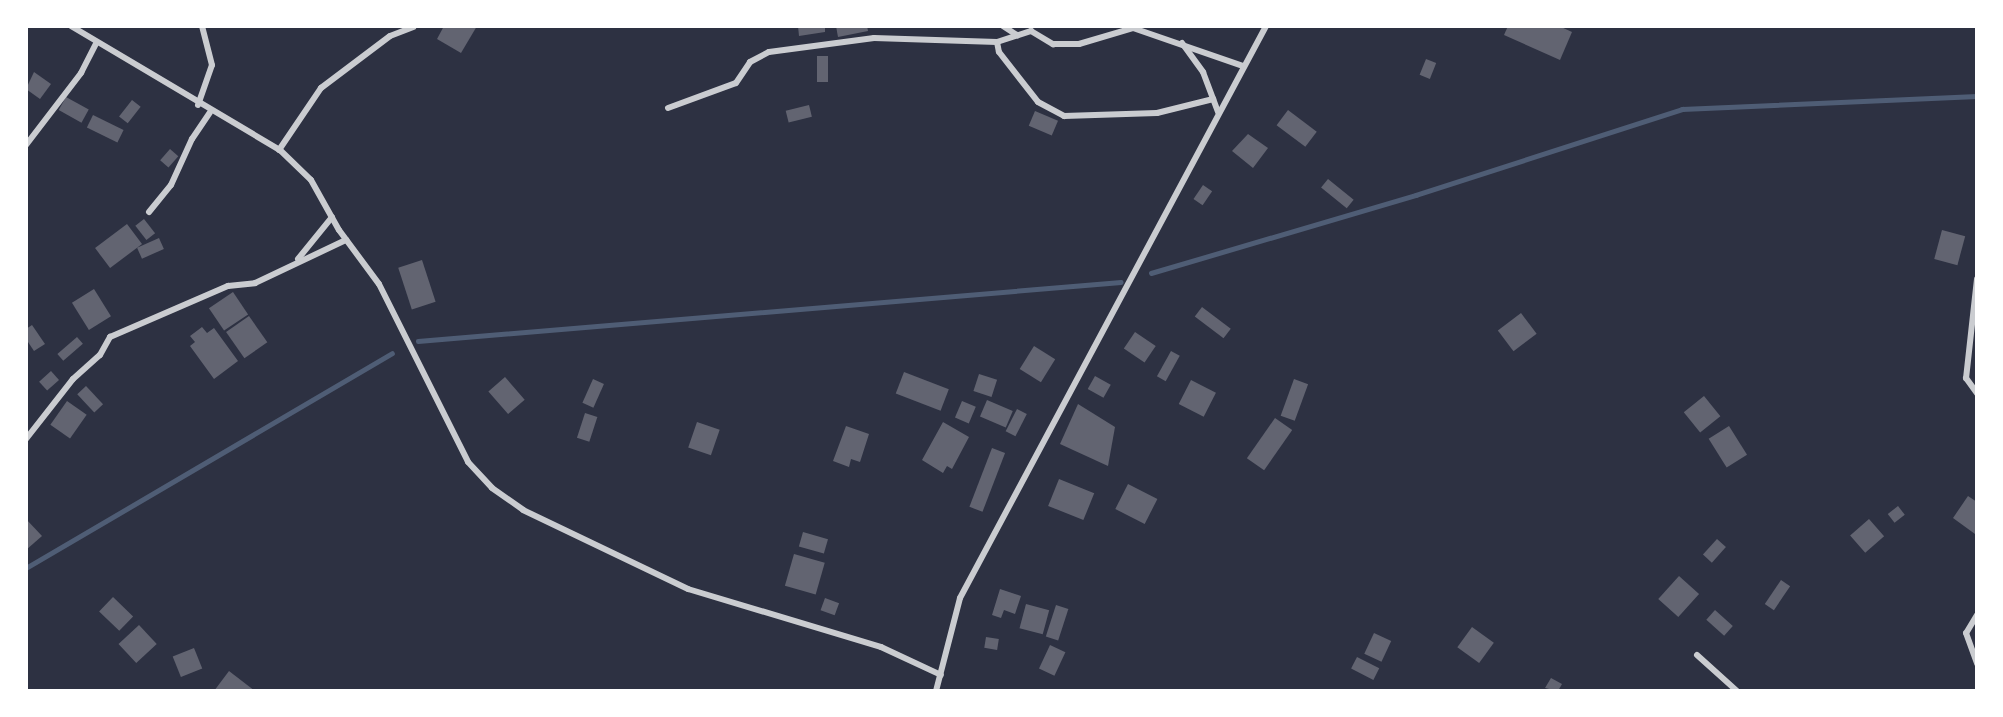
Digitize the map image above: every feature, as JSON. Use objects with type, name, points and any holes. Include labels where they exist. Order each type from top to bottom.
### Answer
[{"type":"street","points":[[71,26],[198,105],[279,150],[311,180],[346,240],[379,284],[468,462],[492,488],[523,510],[688,589],[881,647],[941,676]]},
{"type":"street","points":[[198,105],[212,65],[202,26]]},
{"type":"street","points":[[1003,26],[1017,35]]},
{"type":"street","points":[[936,691],[960,598],[1266,26]]},
{"type":"street","points":[[279,150],[321,88],[390,36],[413,27]]},
{"type":"street","points":[[668,108],[736,83],[750,62],[769,52],[874,38],[997,42],[1031,31],[1053,44],[1079,44],[1133,28],[1243,66]]},
{"type":"street","points":[[997,42],[999,52],[1038,102],[1063,116],[1157,113],[1213,99]]},
{"type":"street","points":[[1182,43],[1203,72],[1218,113]]},
{"type":"street","points":[[26,145],[81,73],[96,44]]},
{"type":"street","points":[[149,212],[171,185],[192,139],[210,112]]},
{"type":"street","points":[[295,263],[332,217]]},
{"type":"street","points":[[26,439],[73,379],[100,355],[110,337],[228,286],[255,283],[346,240]]},
{"type":"street","points":[[1977,279],[1966,378],[1977,393]]},
{"type":"street","points":[[1977,615],[1966,633],[1977,664]]},
{"type":"street","points":[[1697,655],[1737,691]]},
{"type":"building","points":[[444,26],[477,26],[461,53],[437,39]]},
{"type":"building","points":[[798,26],[825,26],[825,32],[799,36]]},
{"type":"building","points":[[836,26],[867,26],[868,31],[838,37]]},
{"type":"building","points":[[1508,26],[1559,26],[1572,32],[1560,60],[1504,35]]},
{"type":"building","points":[[817,56],[828,56],[828,82],[817,82]]},
{"type":"building","points":[[1426,59],[1436,63],[1430,79],[1420,75]]},
{"type":"building","points":[[34,72],[51,84],[40,99],[26,89]]},
{"type":"building","points":[[66,97],[89,110],[81,123],[59,110]]},
{"type":"building","points":[[132,100],[141,107],[128,123],[119,117]]},
{"type":"building","points":[[809,105],[812,117],[789,122],[786,111]]},
{"type":"building","points":[[1288,110],[1317,132],[1305,147],[1277,125]]},
{"type":"building","points":[[1035,111],[1058,121],[1052,135],[1029,126]]},
{"type":"building","points":[[93,115],[124,130],[117,142],[87,128]]},
{"type":"building","points":[[1248,134],[1268,148],[1253,168],[1232,151]]},
{"type":"building","points":[[170,149],[178,156],[168,168],[160,160]]},
{"type":"building","points":[[1328,179],[1354,200],[1347,208],[1321,188]]},
{"type":"building","points":[[1203,185],[1212,191],[1203,205],[1193,199]]},
{"type":"building","points":[[144,219],[155,233],[146,240],[135,226]]},
{"type":"building","points":[[127,224],[142,244],[110,268],[95,248]]},
{"type":"building","points":[[1942,230],[1965,236],[1957,265],[1934,259]]},
{"type":"building","points":[[159,238],[164,249],[142,259],[137,248]]},
{"type":"building","points":[[422,260],[436,302],[412,310],[398,268]]},
{"type":"building","points":[[94,289],[111,316],[89,330],[72,303]]},
{"type":"building","points":[[233,292],[248,314],[224,331],[209,308]]},
{"type":"building","points":[[1202,307],[1231,329],[1224,338],[1195,317]]},
{"type":"building","points":[[1521,313],[1537,334],[1513,351],[1498,330]]},
{"type":"building","points":[[249,316],[267,342],[244,358],[226,332]]},
{"type":"building","points":[[32,325],[45,344],[34,351],[26,339],[26,329]]},
{"type":"building","points":[[202,327],[207,333],[214,328],[238,361],[214,379],[190,346],[195,342],[190,336]]},
{"type":"building","points":[[1135,332],[1156,346],[1145,363],[1124,349]]},
{"type":"building","points":[[77,337],[83,344],[63,361],[57,354]]},
{"type":"building","points":[[1034,346],[1055,359],[1041,382],[1020,369]]},
{"type":"building","points":[[1171,351],[1180,356],[1166,381],[1157,376]]},
{"type":"building","points":[[51,371],[59,380],[47,391],[39,382]]},
{"type":"building","points":[[904,372],[949,389],[941,411],[896,393]]},
{"type":"building","points":[[979,374],[997,380],[992,397],[973,391]]},
{"type":"building","points":[[1095,376],[1111,385],[1103,398],[1088,389]]},
{"type":"building","points":[[505,377],[525,400],[508,414],[488,391]]},
{"type":"building","points":[[593,379],[604,384],[593,408],[582,403]]},
{"type":"building","points":[[1294,379],[1308,384],[1295,421],[1281,416]]},
{"type":"building","points":[[1191,380],[1216,393],[1204,417],[1179,404]]},
{"type":"building","points":[[86,386],[103,404],[94,412],[77,394]]},
{"type":"building","points":[[1704,396],[1720,416],[1700,433],[1684,412]]},
{"type":"building","points":[[987,400],[1013,411],[1006,428],[980,417]]},
{"type":"building","points":[[67,401],[87,415],[70,439],[50,425]]},
{"type":"building","points":[[962,401],[976,407],[969,423],[955,418]]},
{"type":"building","points":[[1078,404],[1115,427],[1108,466],[1060,444]]},
{"type":"building","points":[[1017,409],[1027,414],[1015,436],[1006,431]]},
{"type":"building","points":[[585,413],[597,417],[589,442],[577,438]]},
{"type":"building","points":[[1275,418],[1292,430],[1264,470],[1247,458]]},
{"type":"building","points":[[697,422],[720,430],[711,455],[688,448]]},
{"type":"building","points":[[943,422],[969,437],[952,469],[947,466],[943,473],[922,460]]},
{"type":"building","points":[[846,426],[869,434],[860,462],[851,459],[849,467],[833,461]]},
{"type":"building","points":[[1729,426],[1747,455],[1727,468],[1709,439]]},
{"type":"building","points":[[992,448],[1005,453],[982,512],[969,507]]},
{"type":"building","points":[[1059,479],[1094,493],[1083,520],[1048,506]]},
{"type":"building","points":[[1128,484],[1157,499],[1145,524],[1115,509]]},
{"type":"building","points":[[1968,496],[1977,502],[1975,534],[1953,518]]},
{"type":"building","points":[[1898,506],[1905,515],[1895,523],[1888,514]]},
{"type":"building","points":[[26,519],[42,536],[26,550]]},
{"type":"building","points":[[1869,519],[1884,536],[1865,553],[1850,535]]},
{"type":"building","points":[[803,532],[828,539],[824,554],[799,546]]},
{"type":"building","points":[[1717,539],[1726,547],[1712,563],[1703,555]]},
{"type":"building","points":[[794,554],[825,563],[816,595],[785,586]]},
{"type":"building","points":[[1679,576],[1699,594],[1678,617],[1658,599]]},
{"type":"building","points":[[1781,580],[1790,586],[1774,610],[1765,604]]},
{"type":"building","points":[[1000,589],[1021,596],[1015,614],[1004,610],[1001,618],[992,615]]},
{"type":"building","points":[[113,597],[133,616],[119,631],[99,611]]},
{"type":"building","points":[[825,598],[839,603],[835,615],[821,610]]},
{"type":"building","points":[[1026,604],[1049,610],[1043,634],[1020,628]]},
{"type":"building","points":[[1056,605],[1068,609],[1058,640],[1046,636]]},
{"type":"building","points":[[1715,610],[1733,626],[1724,636],[1706,620]]},
{"type":"building","points":[[139,625],[157,644],[136,663],[119,644]]},
{"type":"building","points":[[1472,627],[1494,643],[1479,663],[1457,647]]},
{"type":"building","points":[[1374,633],[1391,641],[1381,662],[1364,654]]},
{"type":"building","points":[[986,637],[999,639],[997,650],[984,648]]},
{"type":"building","points":[[1050,645],[1065,652],[1054,676],[1039,669]]},
{"type":"building","points":[[194,648],[202,668],[181,677],[173,657]]},
{"type":"building","points":[[1357,657],[1379,668],[1373,680],[1351,669]]},
{"type":"building","points":[[229,671],[255,691],[214,691]]},
{"type":"building","points":[[1551,678],[1562,684],[1558,691],[1545,688]]},
{"type":"waterway","points":[[1151,273],[1416,195],[1682,109],[1977,96]]},
{"type":"waterway","points":[[418,341],[1121,282]]},
{"type":"waterway","points":[[26,568],[392,353]]}]
